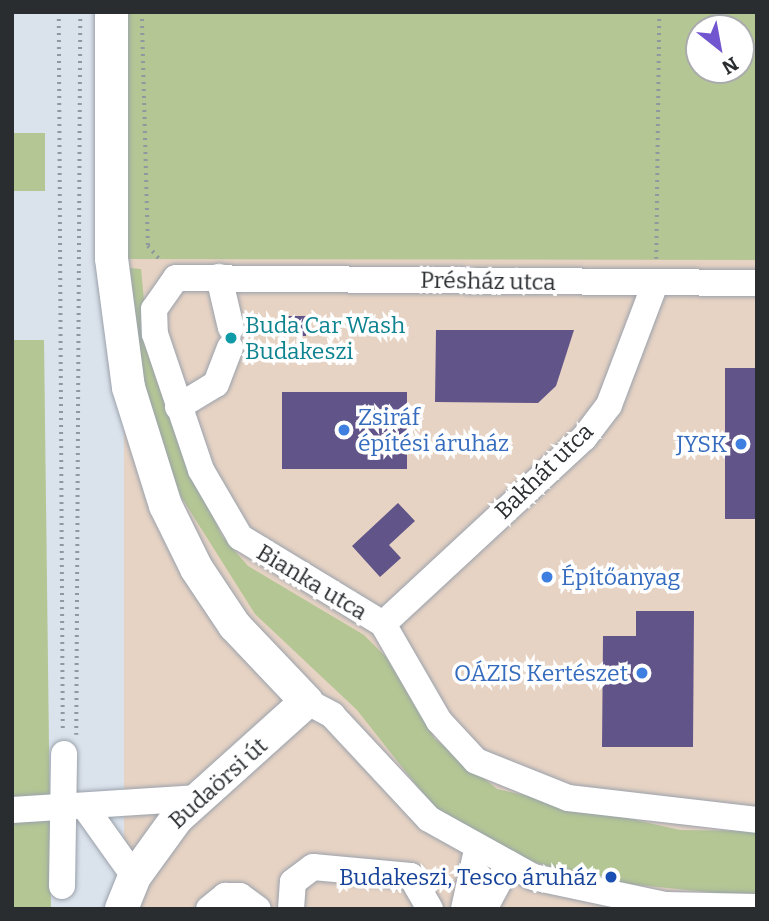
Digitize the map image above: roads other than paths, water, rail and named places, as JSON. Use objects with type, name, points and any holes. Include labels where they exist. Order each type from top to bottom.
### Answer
[{"type":"main road","points":[[111,12],[111,258],[128,387],[165,505],[196,568],[234,625],[306,701]]},
{"type":"main road","name":"Budaörsi út","points":[[121,909],[134,876],[176,818],[306,701]]},
{"type":"street","points":[[178,407],[216,384],[230,338],[219,277]]},
{"type":"street","name":"Bianka utca","points":[[219,277],[176,278],[154,309],[155,334],[201,470],[240,537],[383,624],[439,721],[476,761],[500,775],[568,798],[631,810],[757,820]]},
{"type":"street","name":"Présház utca","points":[[219,277],[655,284],[757,283]]},
{"type":"street","name":"Bakhát utca","points":[[383,624],[584,438],[609,405],[655,284]]},
{"type":"street","points":[[306,701],[332,715],[429,819],[477,850],[509,863],[533,877],[665,905],[757,907]]},
{"type":"street","points":[[62,886],[76,810],[70,748]]},
{"type":"street","points":[[12,810],[76,810],[199,798]]},
{"type":"street","points":[[76,810],[134,876]]},
{"type":"street","points":[[464,909],[477,850]]},
{"type":"street","points":[[484,909],[509,863]]},
{"type":"street","points":[[291,909],[293,882],[313,867],[411,876],[430,909]]},
{"type":"street","points":[[209,909],[225,896],[240,896],[258,909]]},
{"type":"place","name":"Buda Car Wash Budakeszi","points":[[231,338]]},
{"type":"place","name":"Zsiráf építési áruház","points":[[344,430]]},
{"type":"place","name":"JYSK","points":[[741,444]]},
{"type":"place","name":"Építőanyag","points":[[547,577]]},
{"type":"place","name":"OÁZIS Kertészet","points":[[642,673]]},
{"type":"place","name":"Budakeszi, Tesco áruház","points":[[611,877]]}]
